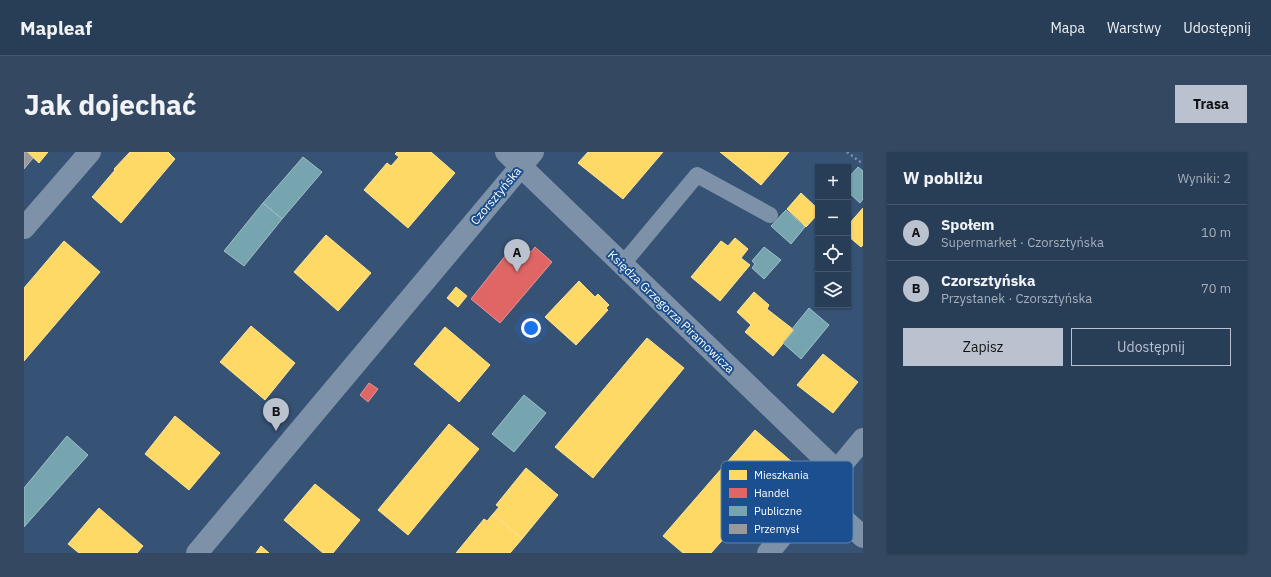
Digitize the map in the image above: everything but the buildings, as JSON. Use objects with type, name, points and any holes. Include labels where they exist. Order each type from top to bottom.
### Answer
[{"type":"street","points":[[24,228],[90,152]]},
{"type":"street","name":"Księdza Grzegorza Piramowicza","points":[[520,157],[622,265],[827,461]]},
{"type":"street","name":"Czorsztyńska","points":[[197,553],[520,157]]},
{"type":"street","points":[[845,461],[863,439]]},
{"type":"street","points":[[853,529],[863,538]]},
{"type":"street","points":[[768,553],[776,543]]},
{"type":"lane","points":[[622,265],[697,175],[770,215]]},
{"type":"path","points":[[847,152],[863,164]]},
{"type":"place","name":"Społem","points":[[517,272]]},
{"type":"place","name":"Czorsztyńska","points":[[276,431]]}]
